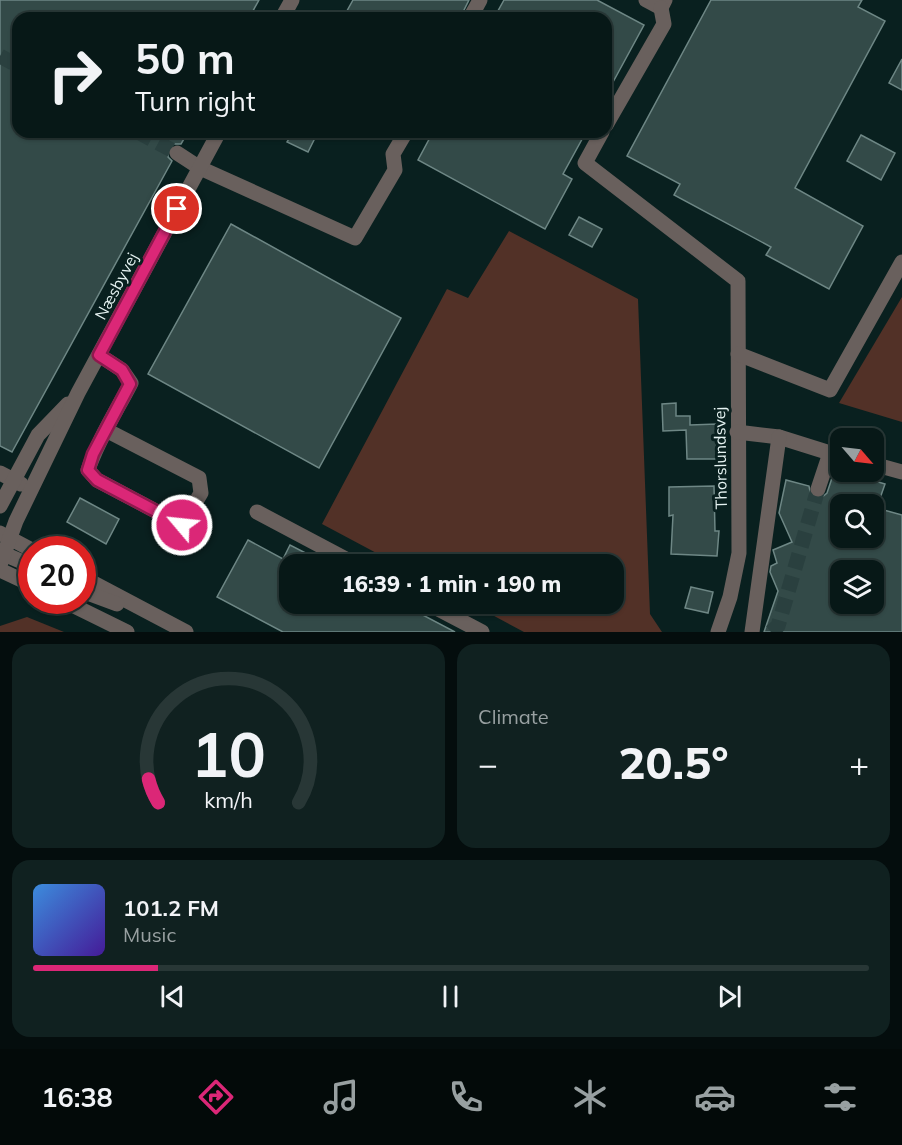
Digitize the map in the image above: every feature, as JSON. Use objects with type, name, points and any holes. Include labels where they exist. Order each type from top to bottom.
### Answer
[{"type":"street","points":[[612,115],[664,24],[663,4],[646,0]]},
{"type":"street","name":"Næsbyvej","points":[[2,547],[78,393],[216,138]]},
{"type":"street","points":[[177,153],[200,168],[355,238],[394,170],[393,154],[402,138]]},
{"type":"street","name":"Thorslundsvej","points":[[599,138],[585,163],[738,281],[739,553],[730,597],[718,632]]},
{"type":"street","points":[[738,354],[830,390],[902,262]]},
{"type":"street","points":[[99,355],[122,370],[130,384],[106,430],[88,470],[97,480],[182,525],[201,493],[199,478],[106,430]]},
{"type":"street","name":"Næsbyvej","points":[[0,506],[38,435],[78,393]]},
{"type":"street","points":[[737,432],[779,437],[830,452]]},
{"type":"street","points":[[752,632],[779,437]]},
{"type":"street","points":[[818,489],[830,464]]},
{"type":"street","points":[[884,467],[902,472]]},
{"type":"street","points":[[0,473],[32,490]]},
{"type":"street","points":[[257,512],[336,554]]},
{"type":"street","points":[[2,547],[18,549]]},
{"type":"street","points":[[2,547],[18,557]]},
{"type":"street","points":[[0,570],[18,578]]},
{"type":"street","points":[[96,584],[186,632]]},
{"type":"street","points":[[96,596],[168,622]]},
{"type":"street","points":[[90,614],[127,632]]},
{"type":"street","points":[[448,614],[482,632]]},
{"type":"shaded area","points":[[509,231],[638,299],[650,614],[662,632],[524,632],[490,614],[624,614],[624,554],[378,554],[322,524],[447,289],[468,298]]},
{"type":"shaded area","points":[[902,297],[902,422],[839,403]]},
{"type":"shaded area","points":[[27,617],[64,632],[0,632],[0,626]]},
{"type":"building","points":[[0,0],[259,0],[252,12],[12,12],[12,138],[184,138],[181,144],[173,144],[169,148],[168,157],[172,161],[12,452],[0,446]]},
{"type":"building","points":[[353,0],[469,0],[463,12],[346,12]]},
{"type":"building","points":[[504,0],[597,0],[644,25],[612,84],[612,12],[497,12]]},
{"type":"building","points":[[711,0],[862,0],[858,7],[885,21],[795,188],[863,226],[829,289],[766,255],[771,247],[674,195],[680,184],[627,156]]},
{"type":"building","points":[[902,59],[902,90],[889,83]]},
{"type":"building","points":[[861,135],[895,153],[881,180],[847,161]]},
{"type":"building","points":[[289,138],[315,138],[308,152],[287,142]]},
{"type":"building","points":[[430,138],[583,138],[563,174],[572,179],[545,229],[418,160]]},
{"type":"building","points":[[579,217],[602,229],[592,247],[569,235]]},
{"type":"building","points":[[231,224],[401,318],[319,468],[148,374]]},
{"type":"building","points":[[676,403],[676,416],[690,416],[690,425],[717,424],[718,459],[687,459],[686,430],[663,431],[662,404]]},
{"type":"building","points":[[786,480],[809,486],[811,496],[821,498],[827,493],[831,482],[885,484],[882,494],[830,494],[830,548],[884,548],[884,510],[902,515],[902,632],[764,632],[778,591],[770,572],[771,566],[777,563],[773,550],[792,542],[779,513]]},
{"type":"building","points":[[714,486],[715,531],[719,531],[717,556],[671,554],[673,515],[669,516],[669,487]]},
{"type":"building","points":[[80,498],[119,519],[106,544],[96,538],[96,536],[92,536],[67,522]]},
{"type":"building","points":[[248,540],[279,557],[279,614],[421,614],[455,632],[283,632],[217,597]]},
{"type":"building","points":[[290,545],[308,554],[286,554]]},
{"type":"building","points":[[691,587],[713,592],[708,613],[685,608]]},
{"type":"tunnel","points":[[0,56],[12,63]]},
{"type":"tunnel","points":[[149,138],[177,153]]},
{"type":"tunnel","points":[[771,632],[778,626],[818,489]]},
{"type":"route","points":[[177,209],[99,355],[122,370],[130,384],[93,454],[88,470],[97,480],[182,525]]}]
